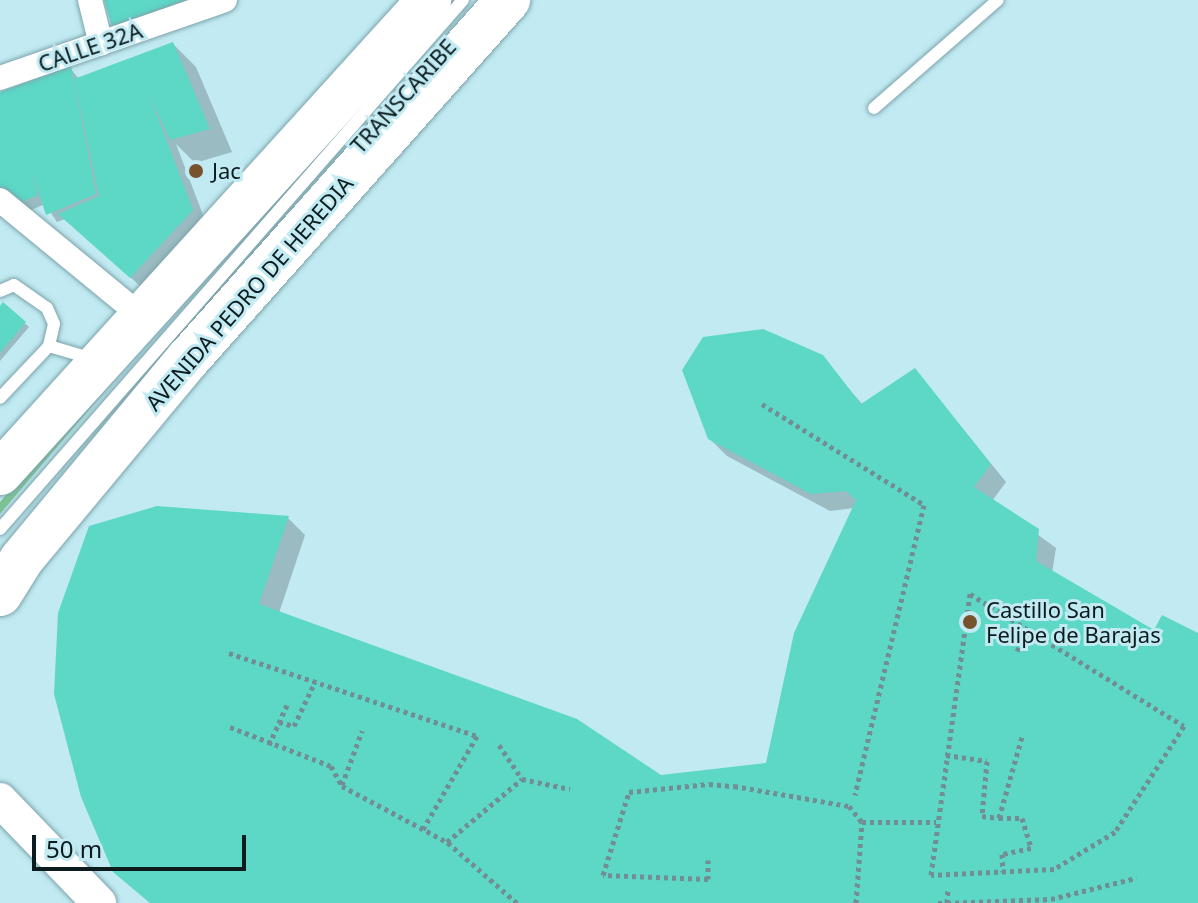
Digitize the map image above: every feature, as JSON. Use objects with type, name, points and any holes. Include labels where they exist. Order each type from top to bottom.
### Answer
[{"type":"highway","points":[[0,473],[429,0]]},
{"type":"highway","name":"AVENIDA PEDRO DE HEREDIA","points":[[0,594],[21,560],[189,358],[508,0]]},
{"type":"main road","points":[[0,800],[99,903]]},
{"type":"street","points":[[90,0],[101,44]]},
{"type":"street","name":"CALLE 32A","points":[[0,78],[225,0]]},
{"type":"street","points":[[0,200],[141,316]]},
{"type":"lane","name":"TRANSCARIBE","points":[[0,529],[463,0]]},
{"type":"lane","name":"TRANSCARIBE","points":[[8,543],[489,0]]},
{"type":"lane","points":[[874,108],[998,0]]},
{"type":"lane","points":[[0,291],[14,285],[47,308],[54,324],[49,346],[0,398]]},
{"type":"lane","points":[[49,346],[100,361]]},
{"type":"path","points":[[762,404],[924,505],[855,795]]},
{"type":"path","points":[[970,594],[1029,629],[1184,726],[1115,832],[1054,869],[931,875],[970,594]]},
{"type":"path","points":[[1017,651],[1029,629]]},
{"type":"path","points":[[229,653],[477,736],[422,831]]},
{"type":"path","points":[[279,722],[294,726],[315,682]]},
{"type":"path","points":[[269,745],[287,705]]},
{"type":"path","points":[[230,727],[269,745],[331,766],[342,786],[447,842],[517,903]]},
{"type":"path","points":[[342,786],[362,731]]},
{"type":"path","points":[[999,818],[1023,733]]},
{"type":"path","points":[[499,745],[522,779],[570,789]]},
{"type":"path","points":[[946,755],[987,761],[982,816],[1022,818],[1031,848],[1002,854],[1003,872]]},
{"type":"path","points":[[447,842],[522,779]]},
{"type":"path","points":[[708,860],[708,879],[603,875],[629,792],[709,784],[849,806],[862,822],[856,903]]},
{"type":"path","points":[[862,822],[936,822]]},
{"type":"path","points":[[938,903],[1051,899],[1136,878]]},
{"type":"path","points":[[947,903],[948,888]]},
{"type":"green space","points":[[120,373],[0,514],[0,502],[103,382]]},
{"type":"building","points":[[104,0],[186,0],[112,26]]},
{"type":"building","points":[[173,42],[210,129],[170,140],[149,94],[193,210],[130,278],[58,214],[99,196],[74,79]]},
{"type":"building","points":[[71,66],[96,194],[46,215],[31,169],[38,195],[18,203],[0,188],[0,92]]},
{"type":"building","points":[[3,302],[26,322],[0,353],[0,306]]},
{"type":"building","name":"Castillo San Felipe de Barajas","points":[[763,329],[823,355],[861,404],[915,368],[991,464],[974,487],[1039,529],[1036,561],[1154,630],[1162,615],[1198,633],[1198,903],[150,903],[113,872],[81,797],[54,694],[58,613],[89,526],[157,506],[289,516],[259,604],[577,719],[661,775],[766,763],[794,633],[856,500],[846,491],[811,494],[708,439],[682,370],[703,337]]},
{"type":"place","name":"Jac","points":[[196,171]]},
{"type":"place","name":"Castillo San Felipe de Barajas","points":[[970,622]]}]
